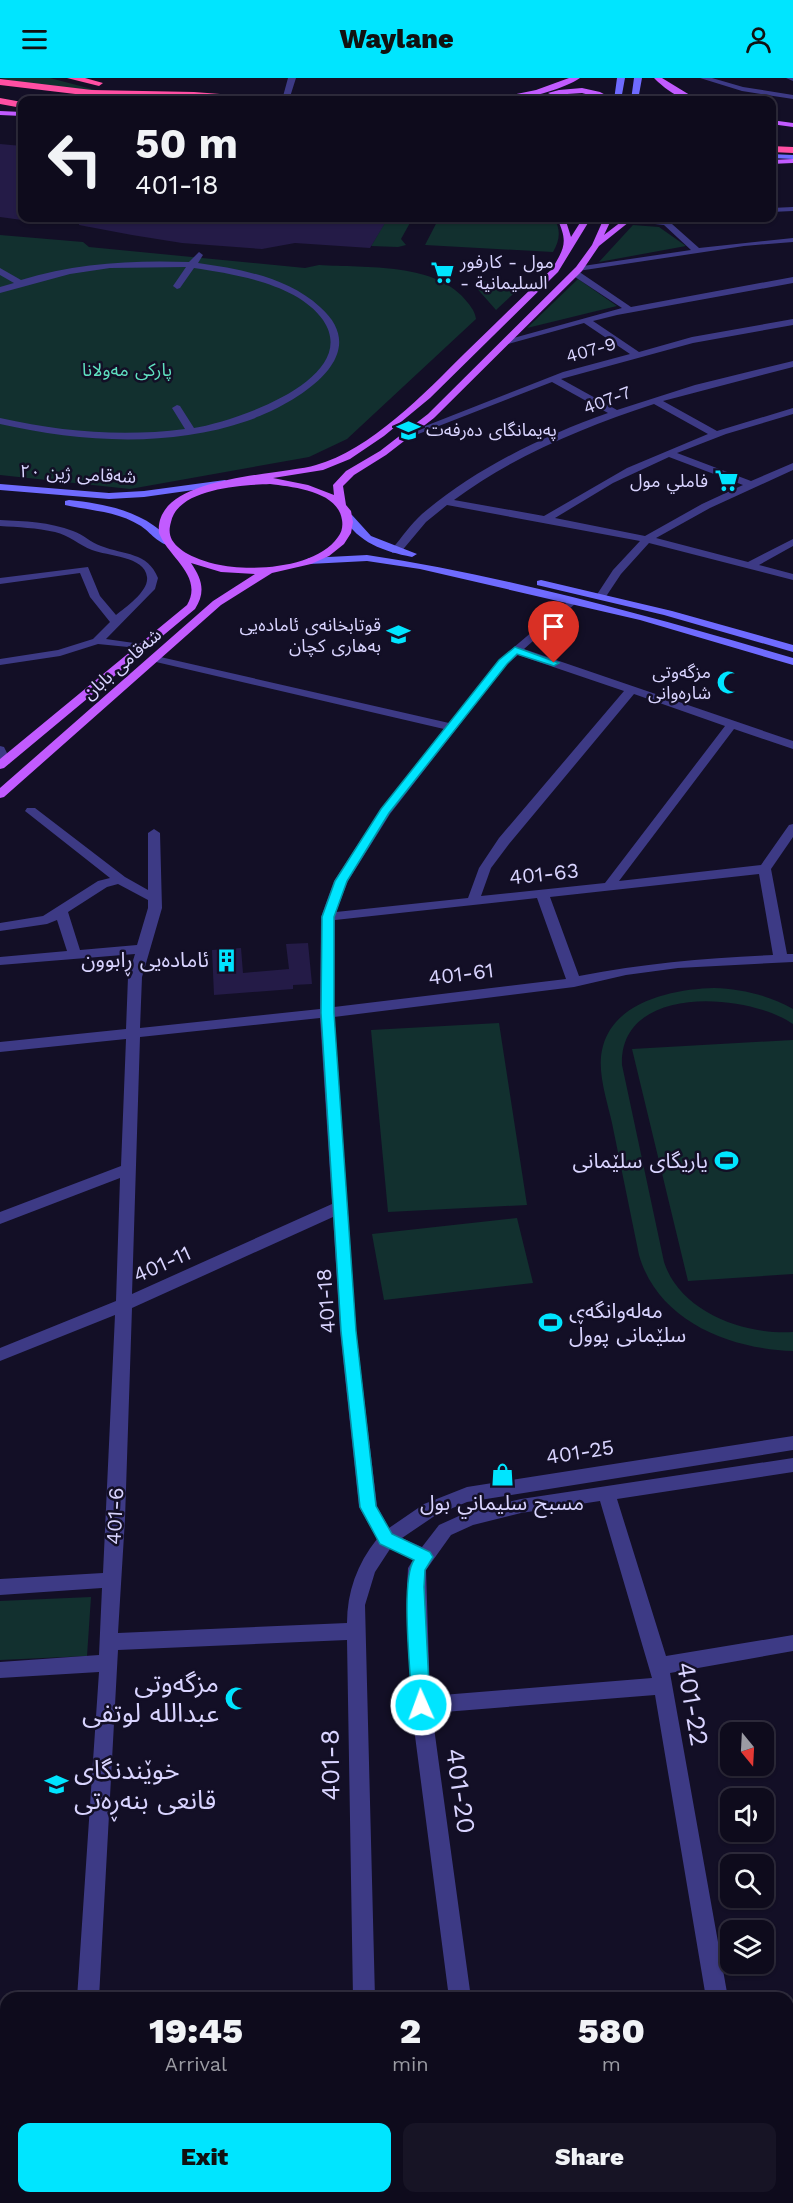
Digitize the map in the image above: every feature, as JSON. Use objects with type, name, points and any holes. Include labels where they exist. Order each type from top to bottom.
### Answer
[{"type":"highway","points":[[71,78],[145,90],[205,96]]},
{"type":"highway","points":[[0,82],[92,93],[205,96]]},
{"type":"highway","points":[[0,90],[63,96]]},
{"type":"highway","points":[[0,101],[18,104]]},
{"type":"highway","points":[[0,111],[18,113]]},
{"type":"highway","points":[[776,149],[793,150]]},
{"type":"main road","points":[[514,96],[538,92],[576,78]]},
{"type":"main road","points":[[658,78],[687,96]]},
{"type":"main road","points":[[544,96],[550,93],[572,91],[595,93],[602,96]]},
{"type":"main road","points":[[0,122],[18,122]]},
{"type":"main road","points":[[776,123],[793,125]]},
{"type":"main road","points":[[776,131],[793,132]]},
{"type":"main road","points":[[776,161],[793,159]]},
{"type":"main road","points":[[563,222],[569,250]]},
{"type":"main road","points":[[585,222],[555,270],[427,396],[363,447],[319,468],[225,483],[190,495],[168,513],[164,523],[164,533],[170,545],[185,556],[203,564],[248,571],[273,570],[309,561],[328,552],[341,542],[348,530],[348,517],[341,505],[338,485],[350,473],[383,453],[431,416],[508,342],[577,271],[596,245],[606,222]]},
{"type":"main road","points":[[596,245],[624,222]]},
{"type":"main road","points":[[225,483],[270,481],[292,483],[328,496],[341,505]]},
{"type":"main road","name":"شەقامی بابان","points":[[2,758],[144,647],[191,607],[198,594],[193,572],[170,545]]},
{"type":"main road","name":"شەقامی بابان","points":[[0,794],[227,595],[273,570]]},
{"type":"street","points":[[286,96],[292,78]]},
{"type":"street","points":[[618,96],[621,78]]},
{"type":"street","points":[[636,96],[638,78]]},
{"type":"street","points":[[704,78],[742,89],[793,97]]},
{"type":"street","points":[[776,157],[793,159]]},
{"type":"street","points":[[776,210],[793,208]]},
{"type":"street","points":[[659,222],[671,222]]},
{"type":"street","points":[[666,223],[697,251]]},
{"type":"street","points":[[577,271],[697,251],[793,240]]},
{"type":"street","points":[[177,286],[199,255]]},
{"type":"street","points":[[0,290],[81,269],[116,265],[191,266],[245,274],[294,292],[315,306],[329,321],[335,339],[332,356],[321,374],[302,391],[274,406],[239,420],[156,435],[100,437],[37,431],[0,422]]},
{"type":"street","points":[[0,270],[20,283]]},
{"type":"street","points":[[577,271],[629,309]]},
{"type":"street","points":[[508,342],[629,309],[793,280]]},
{"type":"street","points":[[585,320],[636,354]]},
{"type":"street","name":"407-9","points":[[405,436],[553,379],[636,354],[744,329],[793,322]]},
{"type":"street","name":"407-7","points":[[396,551],[424,518],[446,501],[500,466],[528,452],[654,400],[728,378],[793,364]]},
{"type":"street","points":[[553,379],[617,414]]},
{"type":"street","points":[[654,400],[717,435]]},
{"type":"street","points":[[177,408],[191,430]]},
{"type":"street","points":[[546,519],[610,481],[670,454],[717,435],[793,411]]},
{"type":"street","points":[[670,454],[751,485]]},
{"type":"street","points":[[601,596],[617,572],[647,539],[793,466]]},
{"type":"street","name":"شەقامی ژین ٢٠","points":[[0,487],[109,496],[144,494],[225,483]]},
{"type":"street","name":"شەقامی ژین ٢٠","points":[[0,497],[82,504],[117,511],[149,525],[170,545]]},
{"type":"street","points":[[446,501],[647,539],[793,577]]},
{"type":"street","points":[[348,517],[354,528],[362,535],[396,551],[601,596],[734,630],[793,649]]},
{"type":"street","points":[[0,523],[34,525],[64,531],[92,547],[135,559],[148,567],[153,578],[150,589],[97,641]]},
{"type":"street","points":[[0,532],[34,525]]},
{"type":"street","points":[[751,565],[793,542]]},
{"type":"street","points":[[309,561],[366,558],[393,561],[703,633],[793,662]]},
{"type":"street","points":[[0,581],[84,569],[95,597],[116,622]]},
{"type":"street","name":"401-18","points":[[386,1539],[368,1507],[348,1331],[327,1013],[328,917],[341,881],[385,812],[515,650],[572,601]]},
{"type":"street","points":[[0,662],[60,653],[97,641],[144,647]]},
{"type":"street","points":[[515,650],[793,745]]},
{"type":"street","points":[[156,659],[451,727]]},
{"type":"street","points":[[473,901],[485,868],[504,841],[632,689]]},
{"type":"street","points":[[608,886],[732,724]]},
{"type":"street","points":[[31,811],[120,880],[154,898]]},
{"type":"street","points":[[787,958],[765,869],[793,828]]},
{"type":"street","points":[[0,961],[143,949],[155,908],[154,833]]},
{"type":"street","name":"401-63","points":[[328,917],[765,869]]},
{"type":"street","points":[[0,927],[46,920],[103,884],[120,880]]},
{"type":"street","points":[[542,894],[574,982]]},
{"type":"street","points":[[61,911],[75,955]]},
{"type":"street","name":"401-6","points":[[87,1992],[109,1663],[135,977],[143,949]]},
{"type":"street","name":"401-61","points":[[0,1047],[327,1013],[574,982],[626,971],[678,964],[730,959],[787,958]]},
{"type":"street","points":[[0,1218],[128,1168]]},
{"type":"street","name":"401-11","points":[[0,1355],[123,1305],[340,1207]]},
{"type":"street","name":"401-25","points":[[386,1539],[422,1514],[450,1499],[601,1471],[793,1443]]},
{"type":"street","points":[[386,1539],[425,1557],[445,1530],[470,1518],[521,1506],[793,1466]]},
{"type":"street","name":"401-22","points":[[607,1495],[659,1666],[716,1992]]},
{"type":"street","name":"401-8","points":[[364,1992],[356,1631],[358,1589],[372,1560],[386,1539]]},
{"type":"street","name":"401-20","points":[[425,1557],[417,1568],[416,1587],[421,1705],[459,1992]]},
{"type":"street","points":[[0,1587],[112,1580]]},
{"type":"street","points":[[108,1642],[356,1631]]},
{"type":"street","points":[[659,1666],[793,1643]]},
{"type":"street","points":[[0,1670],[109,1663]]},
{"type":"street","points":[[421,1705],[662,1686]]},
{"type":"green space","points":[[0,78],[50,78],[99,91],[19,82]]},
{"type":"green space","points":[[386,222],[410,222],[401,239],[406,245],[371,246]]},
{"type":"green space","points":[[437,222],[556,222],[559,231],[553,252],[425,245]]},
{"type":"green space","points":[[633,225],[659,227],[686,246],[599,262]]},
{"type":"green space","name":"پارکی مەولانا","points":[[0,235],[83,242],[89,247],[305,268],[319,265],[400,270],[439,280],[455,290],[471,307],[476,319],[347,439],[309,457],[130,489],[0,475]]},
{"type":"green space","points":[[578,279],[617,306],[527,328]]},
{"type":"green space","points":[[474,282],[524,284],[496,310],[474,285]]},
{"type":"green space","points":[[714,988],[755,994],[784,1004],[793,1009],[793,1024],[772,1013],[746,1006],[717,1002],[689,1002],[662,1008],[641,1020],[627,1039],[622,1065],[664,1262],[672,1279],[699,1307],[735,1324],[774,1332],[793,1332],[793,1351],[745,1344],[699,1327],[679,1314],[662,1298],[648,1278],[639,1255],[603,1085],[601,1055],[603,1046],[610,1031],[620,1018],[633,1008],[664,995]]},
{"type":"green space","points":[[499,1023],[527,1205],[388,1212],[371,1030]]},
{"type":"green space","name":"یاریگای سلێمانی","points":[[793,1040],[793,1274],[688,1281],[632,1049]]},
{"type":"green space","points":[[517,1218],[533,1283],[384,1300],[372,1234]]},
{"type":"green space","points":[[91,1597],[87,1656],[0,1660],[0,1601]]},
{"type":"building","points":[[0,144],[18,146],[18,219],[0,217]]},
{"type":"building","points":[[79,222],[386,222],[370,248],[295,243],[262,249],[182,243],[79,225]]},
{"type":"building","name":"ئامادەیی ڕابوون","points":[[308,943],[312,984],[293,985],[293,989],[214,995],[212,950],[241,948],[243,973],[289,969],[286,944]]},
{"type":"place","name":"مول - كارفور - السليمانية","points":[[442,272]]},
{"type":"place","name":"پەیمانگای دەرفەت","points":[[408,430]]},
{"type":"place","name":"فاملي مول","points":[[726,481]]},
{"type":"place","name":"قوتابخانەی ئامادەیی بەهاری کچان","points":[[399,635]]},
{"type":"place","name":"مزگەوتی شارەوانی","points":[[729,682]]},
{"type":"place","name":"ئامادەیی ڕابوون","points":[[227,960]]},
{"type":"place","name":"یاریگای سلێمانی","points":[[726,1161]]},
{"type":"place","name":"مەلەوانگەی سلێمانی پووڵ","points":[[551,1323]]},
{"type":"place","name":"مسبح سلیماني بول","points":[[502,1475]]},
{"type":"place","name":"مزگەوتی عبداللە لوتفی","points":[[237,1698]]},
{"type":"place","name":"خوێندنگای قانعی بنەڕەتی","points":[[56,1785]]},
{"type":"route","points":[[421,1705],[416,1587],[417,1568],[425,1557],[386,1539],[368,1507],[348,1331],[327,1013],[328,917],[341,881],[385,812],[503,662],[515,650],[554,663]]}]
